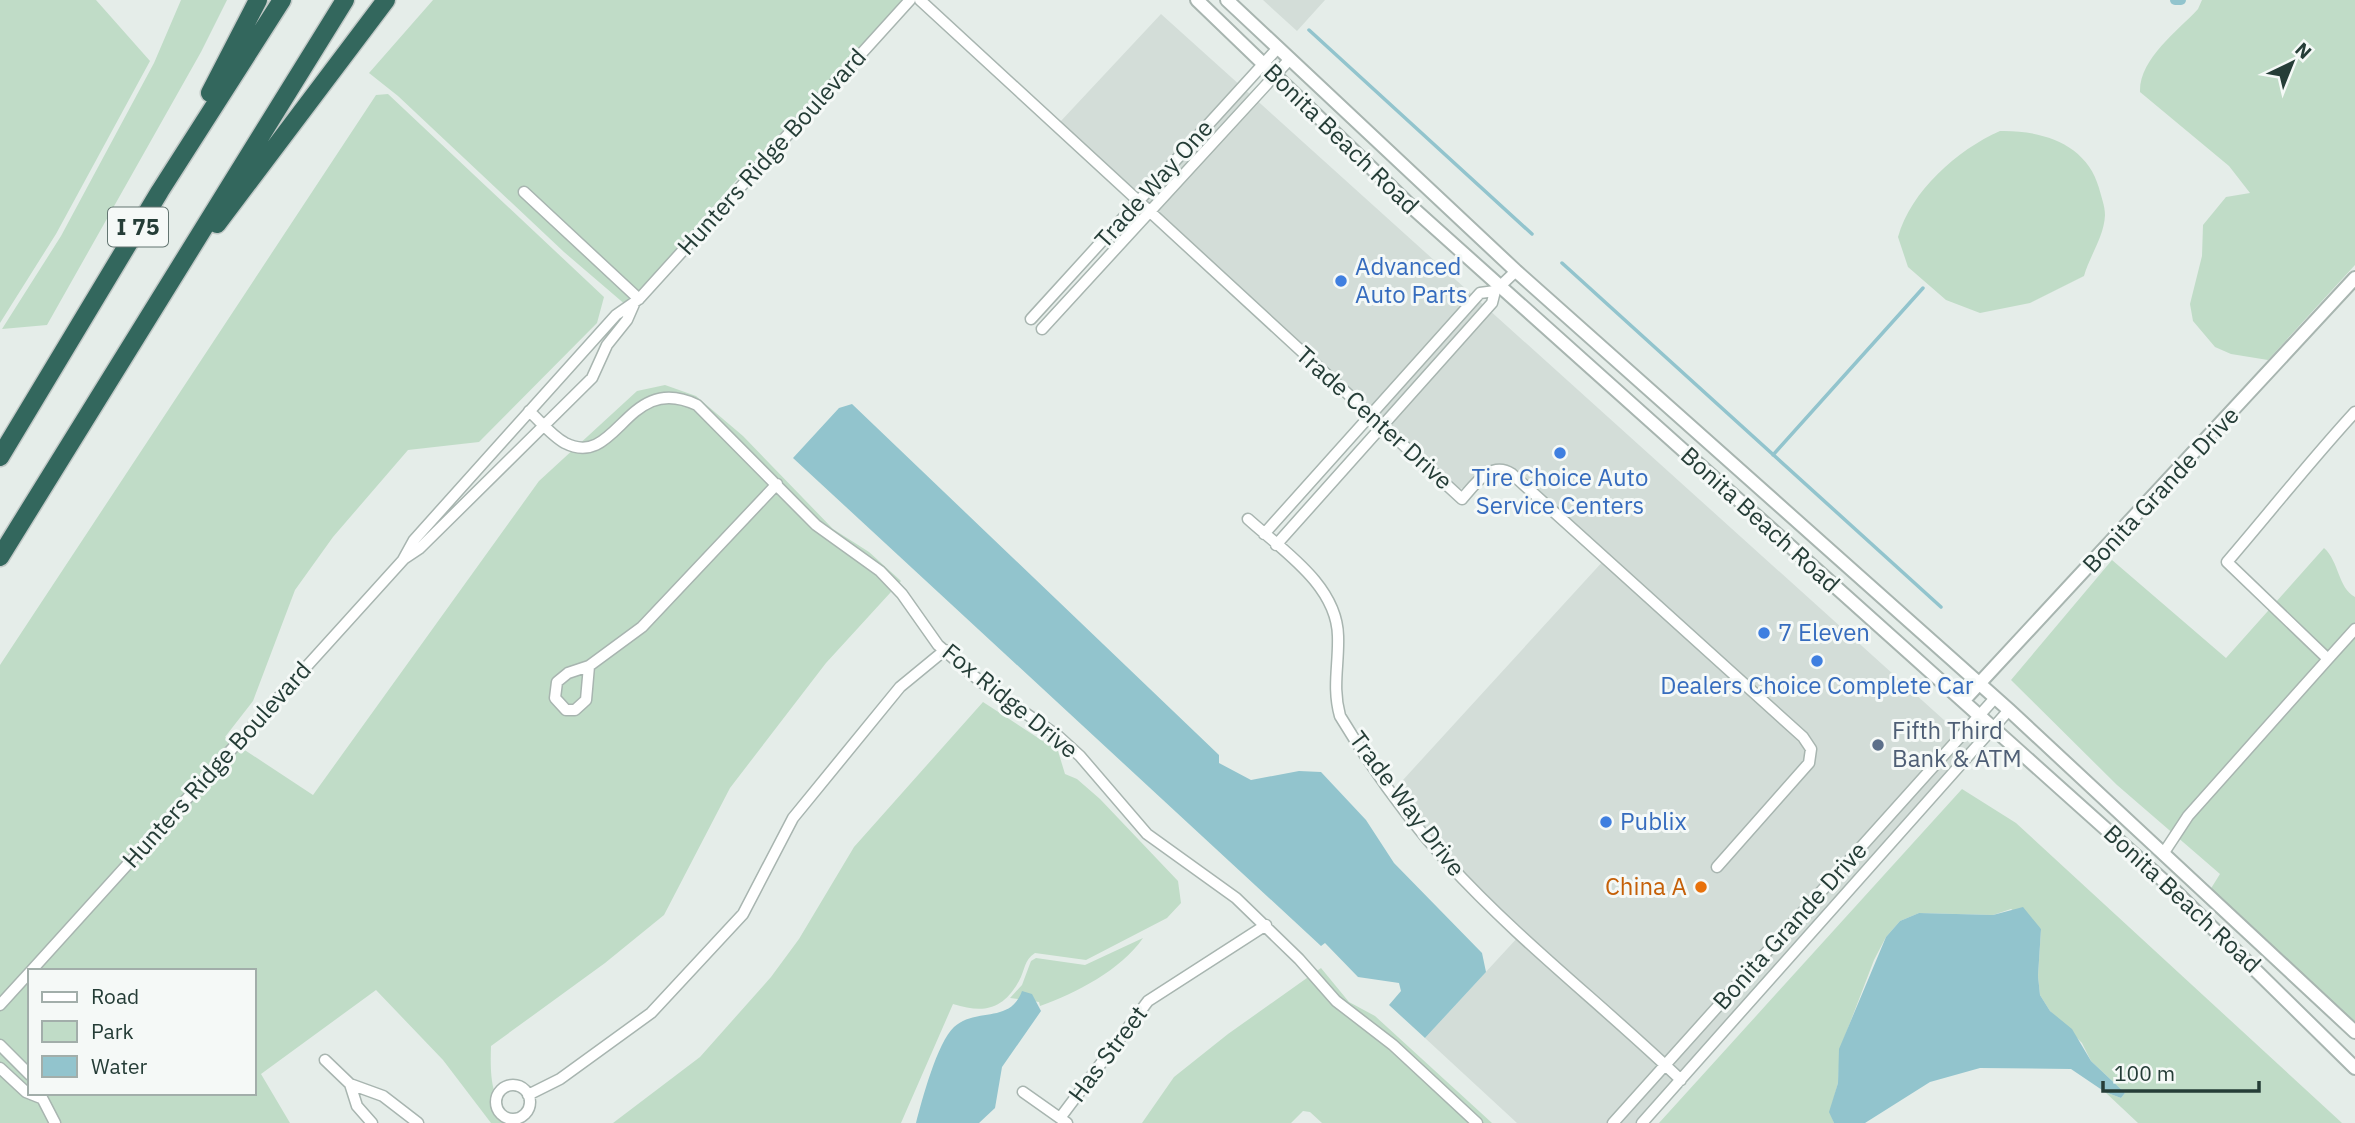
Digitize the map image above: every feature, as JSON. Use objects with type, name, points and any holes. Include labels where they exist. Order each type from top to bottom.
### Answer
[{"type":"highway","points":[[160,191],[258,0]]},
{"type":"highway","name":"I 75","points":[[0,457],[160,191],[282,0]]},
{"type":"highway","name":"I 75","points":[[0,557],[345,0]]},
{"type":"highway","points":[[168,283],[213,229],[386,0]]},
{"type":"street","name":"Hunters Ridge Boulevard","points":[[403,560],[414,540],[529,411],[616,315],[637,301],[910,0]]},
{"type":"street","name":"Trade Center Drive","points":[[920,0],[1462,499],[1488,472],[1501,469],[1512,474],[1809,743],[1809,763],[1717,867]]},
{"type":"street","name":"Bonita Beach Road","points":[[1197,0],[1498,289],[1980,714],[2184,900],[2355,1068]]},
{"type":"street","name":"Bonita Beach Road","points":[[1227,0],[1516,271],[2009,710],[2355,1032]]},
{"type":"street","name":"Trade Way One","points":[[1031,319],[1277,49]]},
{"type":"street","name":"Trade Way One","points":[[1042,329],[1289,60]]},
{"type":"street","points":[[524,192],[637,301]]},
{"type":"street","points":[[1276,545],[1492,303],[1498,289],[1516,271]]},
{"type":"street","name":"Bonita Grande Drive","points":[[1964,700],[2355,278]]},
{"type":"street","points":[[1264,534],[1480,293],[1498,289]]},
{"type":"street","name":"Hunters Ridge Boulevard","points":[[33,969],[403,560],[420,548],[592,378],[607,345],[627,320],[637,301]]},
{"type":"street","name":"Fox Ridge Drive","points":[[529,411],[567,444],[591,446],[614,433],[636,409],[650,401],[663,396],[680,397],[697,405],[828,535],[880,571],[902,594],[944,650],[981,682],[1058,736],[1080,756],[1147,834],[1215,881],[1266,925],[1336,1001],[1393,1045],[1477,1123]]},
{"type":"street","points":[[2329,659],[2227,562],[2286,494],[2294,478],[2355,412]]},
{"type":"street","points":[[589,666],[586,700],[575,710],[566,710],[555,698],[557,682],[568,673],[589,666],[642,627],[777,484]]},
{"type":"street","name":"Trade Way Drive","points":[[1248,519],[1322,590],[1330,603],[1338,635],[1334,685],[1340,716],[1417,826],[1446,861],[1510,926],[1681,1080]]},
{"type":"street","points":[[2163,854],[2189,816],[2355,629]]},
{"type":"street","points":[[528,1095],[560,1079],[652,1013],[743,914],[786,829],[817,787],[900,687],[944,650]]},
{"type":"street","name":"Bonita Grande Drive","points":[[1613,1123],[1995,698]]},
{"type":"street","name":"Bonita Grande Drive","points":[[1642,1123],[2009,710]]},
{"type":"street","name":"Has Street","points":[[1023,1091],[1063,1120],[1148,1001],[1266,925]]},
{"type":"street","name":"Hunters Ridge Boulevard","points":[[0,1005],[28,974]]},
{"type":"street","points":[[0,1045],[28,1073]]},
{"type":"street","points":[[325,1060],[350,1084],[383,1096],[418,1123]]},
{"type":"street","points":[[0,1068],[28,1093]]},
{"type":"street","points":[[350,1084],[357,1106],[372,1123]]},
{"type":"street","points":[[41,1096],[55,1123]]},
{"type":"shaded area","points":[[1263,0],[1325,0],[1297,31]]},
{"type":"shaded area","points":[[1161,14],[1975,748],[1640,1123],[1517,1123],[1425,1038],[1519,936],[1446,859],[1392,792],[1605,559],[1501,472],[1489,473],[1474,487],[1458,489],[1373,416],[1060,122]]},
{"type":"green space","points":[[0,0],[96,0],[150,61],[56,234],[0,323]]},
{"type":"green space","points":[[181,0],[227,0],[201,52],[47,325],[2,329],[61,236],[154,63]]},
{"type":"green space","points":[[433,0],[906,0],[732,185],[627,306],[564,252],[398,96],[369,73]]},
{"type":"green space","points":[[2202,0],[2355,0],[2355,265],[2268,360],[2231,354],[2215,347],[2193,321],[2190,304],[2202,256],[2203,225],[2226,197],[2250,193],[2229,166],[2140,92],[2141,80],[2153,57],[2198,9]]},
{"type":"green space","points":[[388,94],[604,297],[597,323],[479,442],[408,450],[333,537],[295,590],[253,701],[225,737],[313,795],[539,481],[637,391],[665,385],[696,396],[743,436],[833,529],[869,552],[901,581],[826,663],[730,788],[664,915],[605,963],[491,1046],[493,1088],[512,1123],[491,1123],[443,1060],[376,990],[261,1074],[290,1123],[0,1123],[0,665],[376,95]]},
{"type":"green space","points":[[2000,131],[2032,133],[2073,150],[2093,173],[2105,215],[2102,231],[2084,276],[2030,303],[1980,313],[1946,300],[1908,267],[1898,237],[1913,204],[1938,174],[1968,149]]},
{"type":"green space","points":[[2324,548],[2333,560],[2345,587],[2355,597],[2355,1023],[2210,890],[2220,874],[2117,785],[2011,680],[2112,560],[2226,658]]},
{"type":"green space","points":[[983,702],[1058,751],[1065,774],[1077,779],[1100,799],[1178,881],[1181,903],[1167,918],[1086,960],[1035,953],[1027,962],[1013,991],[999,1004],[983,1009],[953,1004],[901,1123],[613,1123],[700,1057],[771,977],[799,939],[854,847]]},
{"type":"green space","points":[[1962,789],[2016,823],[2342,1123],[2138,1123],[2105,1092],[2121,1098],[2125,1093],[2091,1061],[2082,1043],[2050,1011],[2040,995],[2038,976],[2041,929],[2011,909],[1993,915],[1919,913],[1900,921],[1886,937],[1874,960],[1840,1049],[1838,1083],[1830,1112],[1834,1123],[1659,1123]]},
{"type":"green space","points":[[1143,938],[1134,950],[1110,970],[1068,994],[1040,1006],[1039,1002],[1010,998],[1022,985],[1031,961],[1036,958],[1085,965]]},
{"type":"green space","points":[[1321,968],[1349,1002],[1375,1016],[1492,1123],[1322,1123],[1310,1112],[1303,1111],[1291,1123],[1142,1123],[1174,1077],[1228,1034]]},
{"type":"water","points":[[852,404],[1219,755],[1219,763],[1251,780],[1299,771],[1321,772],[1366,820],[1394,863],[1482,953],[1486,972],[1425,1038],[1389,1005],[1401,991],[1399,983],[1358,977],[1325,943],[1321,946],[793,458],[839,408]]},
{"type":"water","points":[[2023,907],[2041,929],[2038,976],[2040,995],[2050,1011],[2072,1029],[2091,1061],[2125,1093],[2121,1098],[2105,1092],[2071,1069],[1980,1068],[1930,1082],[1865,1123],[1834,1123],[1829,1112],[1838,1083],[1839,1049],[1886,937],[1900,921],[1919,913],[1993,915]]},
{"type":"water","points":[[1022,991],[1032,994],[1041,1011],[1002,1067],[995,1108],[979,1123],[916,1123],[931,1072],[954,1027],[963,1021],[1009,1008],[1017,1001]]},
{"type":"waterway","points":[[2175,0],[2181,0]]},
{"type":"waterway","points":[[1309,30],[1532,234]]},
{"type":"waterway","points":[[1562,263],[1941,607]]},
{"type":"waterway","points":[[1773,455],[1923,288]]},
{"type":"place","name":"Advanced Auto Parts","points":[[1341,281]]},
{"type":"place","name":"Tire Choice Auto Service Centers","points":[[1560,453]]},
{"type":"place","name":"7 Eleven","points":[[1764,633]]},
{"type":"place","name":"Dealers Choice Complete Car","points":[[1817,661]]},
{"type":"place","name":"Fifth Third Bank & ATM","points":[[1878,745]]},
{"type":"place","name":"Publix","points":[[1606,822]]},
{"type":"place","name":"China A","points":[[1701,887]]}]
